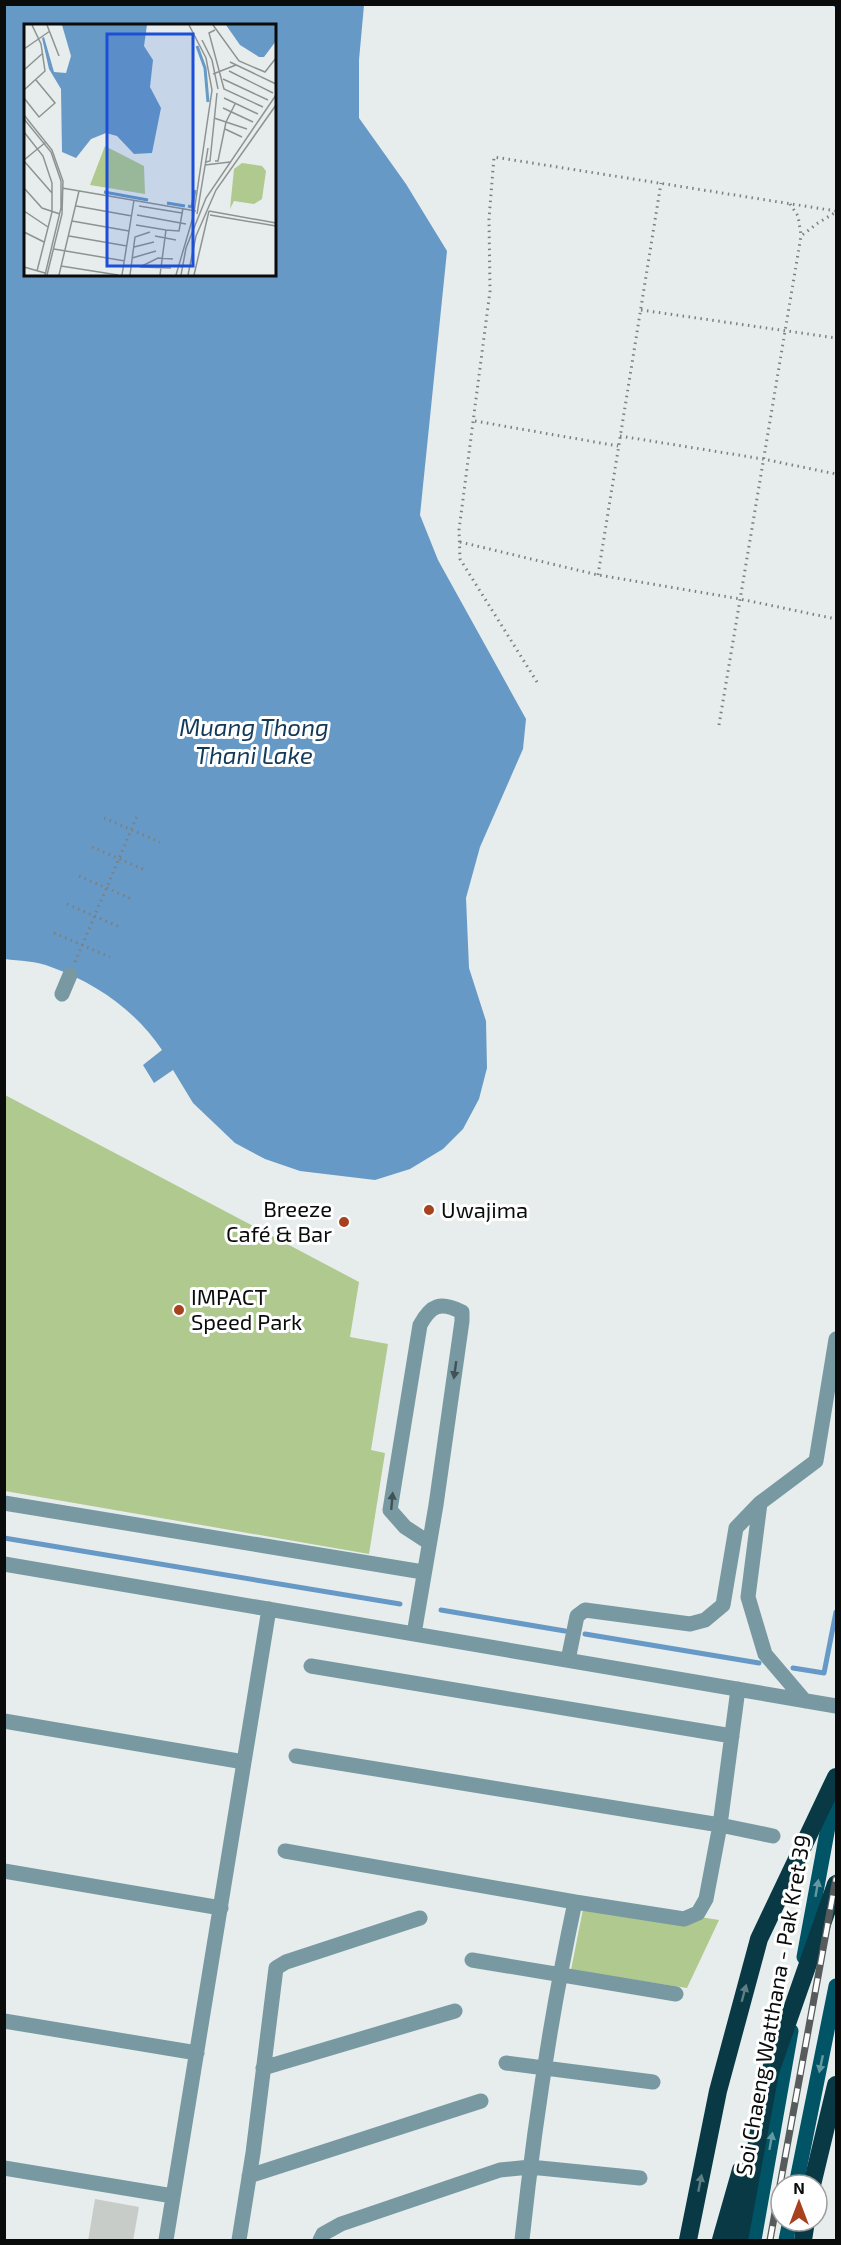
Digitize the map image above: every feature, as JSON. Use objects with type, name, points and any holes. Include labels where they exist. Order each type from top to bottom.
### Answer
[{"type":"highway","points":[[688,2241],[718,2091],[759,1939],[837,1778]]},
{"type":"highway","points":[[721,2241],[770,2072],[837,1884]]},
{"type":"highway","points":[[739,2241],[770,2072]]},
{"type":"highway","points":[[815,2173],[837,2085]]},
{"type":"main road","name":"Soi Chaeng Watthana - Pak Kret 39","points":[[754,2241],[837,1778]]},
{"type":"main road","points":[[798,2173],[837,1986]]},
{"type":"street","points":[[62,994],[70,975]]},
{"type":"street","points":[[414,1634],[436,1504],[462,1321],[462,1312],[451,1307],[438,1306],[427,1312],[420,1325],[390,1510],[405,1527],[428,1542]]},
{"type":"street","points":[[568,1660],[578,1616],[585,1610],[690,1624],[705,1620],[723,1605],[736,1528],[760,1503],[816,1461],[837,1339]]},
{"type":"street","points":[[4,1503],[423,1572]]},
{"type":"street","points":[[760,1503],[748,1597],[765,1654],[805,1701]]},
{"type":"street","points":[[4,1564],[837,1706]]},
{"type":"street","points":[[166,2241],[269,1609]]},
{"type":"street","points":[[311,1666],[732,1736]]},
{"type":"street","points":[[285,1851],[684,1919],[698,1913],[706,1899],[720,1825],[738,1689]]},
{"type":"street","points":[[4,1721],[244,1762]]},
{"type":"street","points":[[296,1756],[720,1825],[773,1836]]},
{"type":"street","points":[[4,1871],[220,1908]]},
{"type":"street","points":[[522,2241],[530,2167],[559,1976],[575,1902]]},
{"type":"street","points":[[239,2241],[276,1968],[286,1962],[420,1918]]},
{"type":"street","points":[[472,1960],[676,1994]]},
{"type":"street","points":[[263,2068],[455,2011]]},
{"type":"street","points":[[4,2021],[197,2053]]},
{"type":"street","points":[[506,2063],[653,2082]]},
{"type":"street","points":[[249,2175],[481,2101]]},
{"type":"street","points":[[320,2241],[323,2234],[341,2224],[500,2170],[530,2167],[640,2178]]},
{"type":"street","points":[[4,2168],[174,2196]]},
{"type":"path","points":[[537,681],[460,559],[459,530],[475,421],[490,291],[489,219],[494,157],[837,212]]},
{"type":"path","points":[[598,575],[661,183]]},
{"type":"path","points":[[719,725],[801,236],[798,216],[790,204]]},
{"type":"path","points":[[801,236],[837,212]]},
{"type":"path","points":[[641,310],[837,338]]},
{"type":"path","points":[[475,421],[618,446]]},
{"type":"path","points":[[620,436],[763,459],[837,474]]},
{"type":"path","points":[[460,542],[598,575],[740,599],[837,619]]},
{"type":"path","points":[[70,975],[137,816]]},
{"type":"path","points":[[104,818],[160,842]]},
{"type":"path","points":[[92,847],[147,871]]},
{"type":"path","points":[[79,876],[134,900]]},
{"type":"path","points":[[67,904],[122,928]]},
{"type":"path","points":[[54,933],[110,957]]},
{"type":"green space","name":"IMPACT Speed Park","points":[[5,1095],[359,1282],[350,1337],[388,1344],[371,1450],[385,1453],[369,1554],[5,1491]]},
{"type":"green space","points":[[585,1899],[719,1920],[687,1988],[571,1970]]},
{"type":"water","name":"Muang Thong Thani Lake","points":[[4,5],[364,5],[359,60],[359,118],[406,184],[447,251],[420,515],[438,560],[526,719],[523,749],[480,847],[466,898],[469,968],[486,1021],[487,1068],[479,1099],[463,1129],[443,1149],[410,1169],[375,1180],[300,1171],[265,1159],[235,1143],[193,1103],[173,1070],[154,1083],[143,1065],[162,1050],[140,1022],[127,1010],[84,981],[34,962],[5,959]]},
{"type":"building","points":[[95,2199],[139,2207],[133,2241],[88,2241]]},
{"type":"waterway","points":[[4,1538],[400,1604]]},
{"type":"waterway","points":[[441,1610],[565,1631]]},
{"type":"waterway","points":[[793,1668],[824,1673],[836,1612]]},
{"type":"waterway","points":[[585,1634],[759,1663]]},
{"type":"railway","points":[[770,2240],[836,1878]]},
{"type":"place","name":"Uwajima","points":[[429,1210]]},
{"type":"place","name":"Breeze Café & Bar","points":[[344,1222]]},
{"type":"place","name":"IMPACT Speed Park","points":[[179,1310]]}]
